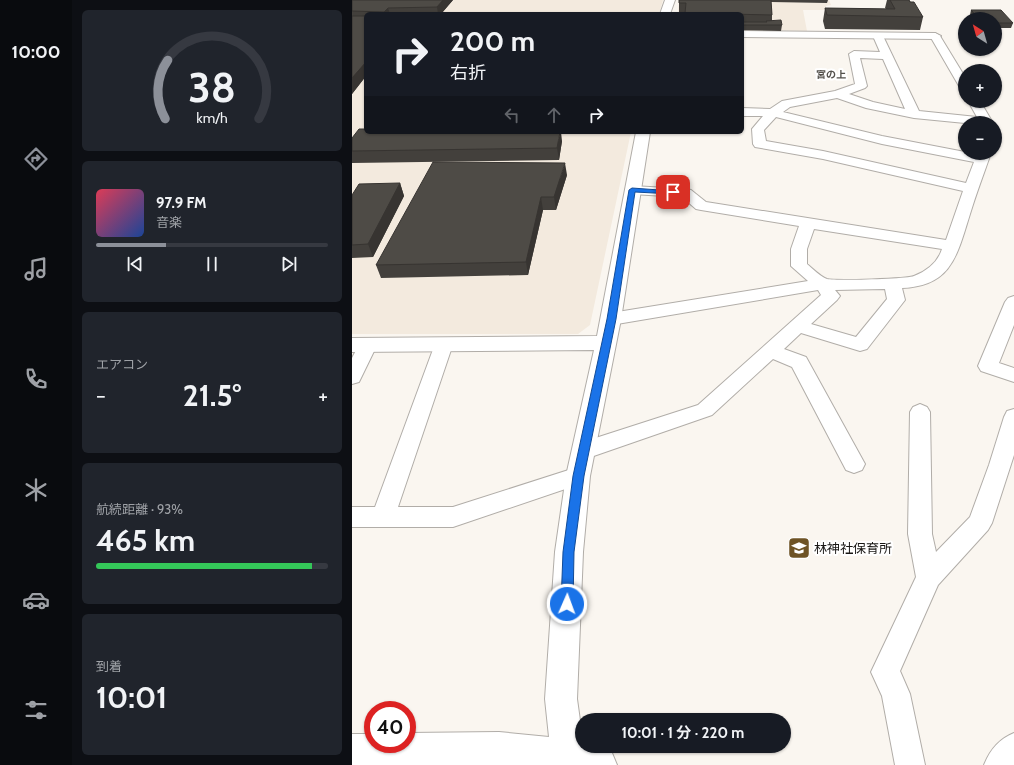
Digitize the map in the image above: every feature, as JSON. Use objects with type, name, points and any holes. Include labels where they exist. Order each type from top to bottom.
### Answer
[{"type":"street","points":[[666,12],[670,0]]},
{"type":"street","points":[[744,34],[935,36],[958,74]]},
{"type":"street","points":[[878,36],[914,114]]},
{"type":"street","points":[[888,56],[854,54],[861,86],[838,94],[786,104],[774,113],[758,129],[760,144],[823,155],[971,188]]},
{"type":"street","points":[[838,94],[870,105],[914,114],[958,119]]},
{"type":"street","points":[[744,112],[774,113],[882,140],[958,152]]},
{"type":"street","points":[[568,755],[561,699],[569,552],[578,476],[609,331],[643,134]]},
{"type":"street","points":[[352,377],[360,345],[444,344],[609,331],[822,284],[851,286],[917,282],[937,270],[948,257],[982,160]]},
{"type":"street","points":[[632,190],[686,193],[701,206],[952,246]]},
{"type":"street","points":[[584,450],[705,410],[832,296],[822,284],[799,266],[799,249],[808,223]]},
{"type":"street","points":[[798,326],[860,346],[896,300],[892,284]]},
{"type":"street","points":[[1014,302],[988,366],[1014,375]]},
{"type":"street","points":[[383,517],[444,344]]},
{"type":"street","points":[[770,351],[799,362],[854,464]]},
{"type":"street","points":[[920,412],[920,534],[929,577]]},
{"type":"street","points":[[910,765],[896,694],[885,672],[929,577],[980,523],[1000,465],[1014,417]]},
{"type":"street","points":[[352,517],[453,517],[578,476]]},
{"type":"street","points":[[999,765],[1014,748]]},
{"type":"street","points":[[352,751],[499,749],[568,755],[600,765]]},
{"type":"shaded area","points":[[352,0],[663,0],[660,12],[364,12],[364,134],[631,134],[590,325],[578,334],[352,334]]},
{"type":"shaded area","points":[[679,0],[829,0],[831,5],[826,6],[826,10],[803,10],[807,31],[744,30],[744,12],[678,12]]},
{"type":"building","points":[[352,0],[443,0],[437,7],[388,8],[384,12],[352,11]]},
{"type":"building","points":[[679,0],[771,0],[772,15],[744,14],[744,12],[685,12],[686,3],[679,3]]},
{"type":"building","points":[[890,0],[909,0],[910,2],[914,2],[923,17],[827,15],[825,8],[895,9]]},
{"type":"building","points":[[971,10],[1001,10],[1013,23],[1002,23],[1002,12],[973,12]]},
{"type":"building","points":[[352,16],[364,16],[364,64],[352,78]]},
{"type":"building","points":[[781,20],[782,25],[744,25],[744,22],[767,22],[766,21]]},
{"type":"building","points":[[359,129],[364,129],[364,134],[560,134],[557,148],[352,151],[352,138]]},
{"type":"building","points":[[433,162],[565,163],[554,197],[541,197],[526,262],[376,265]]},
{"type":"building","points":[[400,183],[368,244],[352,245],[352,195],[359,184]]},
{"type":"place","name":"林神社保育所","points":[[799,548]]},
{"type":"district","name":"宮の上","points":[[831,74]]},
{"type":"route","points":[[567,604],[569,552],[578,476],[612,319],[632,190],[673,192]]}]
